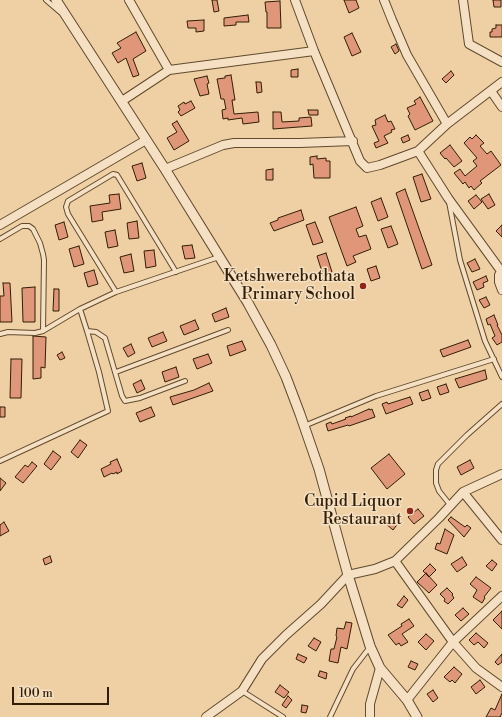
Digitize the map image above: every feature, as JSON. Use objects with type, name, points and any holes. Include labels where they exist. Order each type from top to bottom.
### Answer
[{"type":"street","points":[[56,0],[165,169],[248,303],[271,345],[286,377],[319,469],[348,575],[370,646],[380,668],[407,700],[416,717]]},
{"type":"street","points":[[129,0],[169,70]]},
{"type":"street","points":[[295,0],[314,51],[353,141],[360,161],[367,168],[380,165],[418,151],[447,124],[502,82]]},
{"type":"street","points":[[384,0],[407,55],[447,124]]},
{"type":"street","points":[[463,0],[469,44],[502,62]]},
{"type":"street","points":[[122,101],[169,70],[314,51]]},
{"type":"street","points":[[491,91],[502,107]]},
{"type":"street","points":[[0,225],[146,140]]},
{"type":"street","points":[[165,169],[223,145],[234,143],[353,141]]},
{"type":"street","points":[[418,151],[448,198],[501,270],[499,282],[502,290]]},
{"type":"street","points":[[206,717],[218,713],[242,691],[262,659],[321,604],[348,575],[375,569],[395,561],[451,507],[463,492],[502,474]]},
{"type":"street","points":[[463,492],[502,540]]},
{"type":"street","points":[[395,561],[453,642],[476,668],[502,687]]},
{"type":"street","points":[[407,700],[453,642],[502,596]]},
{"type":"street","points":[[370,717],[370,704],[380,668]]},
{"type":"lane","points":[[46,0],[54,8],[66,16]]},
{"type":"lane","points":[[116,292],[68,214],[66,206],[68,201],[114,174],[117,175],[176,272]]},
{"type":"lane","points":[[448,198],[460,260],[485,340],[502,377]]},
{"type":"lane","points":[[0,239],[22,226],[29,226],[40,243],[44,260],[43,331]]},
{"type":"lane","points":[[0,334],[8,332],[34,333],[43,331],[80,309],[116,292],[219,257]]},
{"type":"lane","points":[[0,461],[108,411],[99,372],[80,309]]},
{"type":"lane","points":[[116,372],[228,330]]},
{"type":"lane","points":[[87,331],[96,332],[105,338],[123,400],[127,402],[185,381]]},
{"type":"lane","points":[[304,426],[376,396],[494,359]]},
{"type":"lane","points":[[451,507],[439,491],[436,483],[436,470],[438,464],[467,435],[502,404]]},
{"type":"lane","points":[[330,717],[353,669],[370,646]]},
{"type":"lane","points":[[242,691],[283,717]]},
{"type":"building","points":[[212,0],[217,0],[219,11],[214,12]]},
{"type":"building","points":[[344,0],[356,0],[359,8],[349,13]]},
{"type":"building","points":[[493,0],[501,0],[501,7],[494,7]]},
{"type":"building","points":[[280,1],[281,28],[267,28],[267,12],[265,2]]},
{"type":"building","points":[[248,15],[249,22],[236,22],[236,25],[224,26],[224,18]]},
{"type":"building","points":[[204,20],[204,31],[196,32],[196,28],[188,28],[187,21]]},
{"type":"building","points":[[496,25],[502,25],[502,37],[490,37],[490,32],[492,32],[492,29],[496,28]]},
{"type":"building","points":[[136,32],[146,51],[133,59],[139,75],[133,77],[126,58],[118,63],[112,53],[121,48],[117,43]]},
{"type":"building","points":[[352,33],[361,52],[352,56],[344,37]]},
{"type":"building","points":[[396,44],[399,51],[395,54],[391,47]]},
{"type":"building","points":[[298,69],[298,77],[291,77],[291,70]]},
{"type":"building","points":[[451,71],[454,75],[446,83],[442,79]]},
{"type":"building","points":[[231,75],[235,100],[232,100],[234,114],[258,112],[259,122],[243,124],[242,118],[228,120],[228,118],[223,119],[222,110],[226,109],[224,99],[221,99],[217,79],[225,78],[225,76]]},
{"type":"building","points":[[207,76],[209,83],[207,84],[209,94],[200,96],[194,79]]},
{"type":"building","points":[[256,82],[261,82],[262,92],[257,93]]},
{"type":"building","points":[[420,97],[433,121],[415,130],[408,116],[410,114],[407,108],[416,104],[414,101]]},
{"type":"building","points":[[191,101],[195,108],[181,116],[178,112],[180,110],[178,106],[184,102],[185,104]]},
{"type":"building","points":[[308,110],[318,110],[318,115],[309,115]]},
{"type":"building","points":[[273,112],[281,112],[282,122],[299,121],[299,118],[311,117],[312,126],[273,129]]},
{"type":"building","points":[[385,115],[388,122],[391,121],[395,129],[391,130],[392,132],[384,136],[388,143],[376,148],[374,143],[379,141],[372,126],[376,125],[375,120]]},
{"type":"building","points":[[177,121],[189,141],[174,150],[167,138],[177,132],[172,124]]},
{"type":"building","points":[[408,135],[410,140],[403,143],[401,138]]},
{"type":"building","points":[[476,135],[484,143],[480,146],[487,154],[491,151],[501,165],[480,181],[482,183],[474,190],[471,186],[469,188],[465,182],[463,184],[454,173],[460,169],[465,176],[477,166],[473,161],[477,158],[464,143],[470,137],[472,139]]},
{"type":"building","points":[[450,145],[462,161],[454,167],[440,153]]},
{"type":"building","points":[[317,156],[317,159],[326,158],[326,161],[330,161],[330,178],[314,178],[313,164],[310,165],[310,157]]},
{"type":"building","points":[[142,163],[146,178],[137,181],[132,166]]},
{"type":"building","points":[[273,169],[273,180],[266,180],[266,170]]},
{"type":"building","points":[[422,174],[431,199],[421,202],[413,177]]},
{"type":"building","points":[[405,189],[432,265],[422,269],[396,193]]},
{"type":"building","points":[[119,194],[121,209],[102,212],[103,220],[92,222],[90,206],[110,203],[109,195]]},
{"type":"building","points":[[489,194],[495,205],[488,209],[481,199]]},
{"type":"building","points":[[476,195],[482,202],[474,209],[468,201]]},
{"type":"building","points":[[381,198],[388,217],[378,221],[371,202]]},
{"type":"building","points":[[356,207],[363,226],[356,229],[359,237],[366,235],[371,249],[353,256],[356,262],[347,266],[329,217]]},
{"type":"building","points":[[301,210],[304,220],[274,231],[270,223],[278,220],[278,218]]},
{"type":"building","points":[[137,221],[139,238],[129,239],[127,223]]},
{"type":"building","points":[[64,222],[68,237],[59,240],[55,225]]},
{"type":"building","points":[[315,222],[323,242],[313,245],[306,225]]},
{"type":"building","points":[[502,225],[502,237],[496,231]]},
{"type":"building","points":[[391,226],[398,244],[388,248],[381,229]]},
{"type":"building","points":[[115,230],[118,246],[108,248],[105,232]]},
{"type":"building","points":[[192,245],[195,258],[185,259],[182,246]]},
{"type":"building","points":[[79,246],[84,264],[74,267],[69,249]]},
{"type":"building","points":[[154,250],[156,266],[146,268],[144,251]]},
{"type":"building","points":[[326,253],[332,272],[323,275],[317,256]]},
{"type":"building","points":[[131,254],[134,271],[124,273],[120,257]]},
{"type":"building","points":[[475,259],[480,269],[472,272],[467,263]]},
{"type":"building","points":[[376,266],[380,278],[371,281],[367,269]]},
{"type":"building","points":[[94,270],[98,284],[88,287],[84,273]]},
{"type":"building","points":[[486,276],[488,281],[483,283],[484,287],[477,290],[473,282]]},
{"type":"building","points":[[3,283],[10,283],[12,322],[0,322],[0,296],[4,296]]},
{"type":"building","points":[[35,287],[35,322],[23,322],[22,288]]},
{"type":"building","points":[[54,289],[59,289],[59,311],[53,311]]},
{"type":"building","points":[[486,297],[490,305],[484,308],[479,300]]},
{"type":"building","points":[[226,308],[229,317],[215,322],[212,314]]},
{"type":"building","points":[[494,315],[502,335],[502,342],[497,345],[492,338],[495,336],[486,319]]},
{"type":"building","points":[[195,320],[199,329],[184,335],[180,326]]},
{"type":"building","points":[[163,332],[167,341],[152,347],[148,338]]},
{"type":"building","points":[[33,336],[46,337],[45,368],[41,367],[41,378],[33,379]]},
{"type":"building","points":[[468,340],[471,347],[443,357],[440,350]]},
{"type":"building","points":[[242,341],[246,350],[230,356],[227,346]]},
{"type":"building","points":[[131,344],[135,353],[128,357],[123,348]]},
{"type":"building","points":[[62,352],[65,358],[60,360],[57,355]]},
{"type":"building","points":[[208,354],[212,363],[197,369],[193,359]]},
{"type":"building","points":[[11,359],[22,359],[21,398],[10,398]]},
{"type":"building","points":[[176,367],[179,377],[165,382],[162,372]]},
{"type":"building","points":[[485,370],[487,379],[459,388],[455,379]]},
{"type":"building","points":[[141,380],[145,389],[137,393],[133,384]]},
{"type":"building","points":[[209,383],[213,391],[173,405],[170,397],[194,390]]},
{"type":"building","points":[[446,384],[449,392],[440,395],[437,387]]},
{"type":"building","points":[[428,390],[431,398],[422,401],[419,393]]},
{"type":"building","points":[[410,397],[413,404],[386,414],[382,404],[387,402],[388,404]]},
{"type":"building","points":[[0,407],[5,407],[5,417],[0,417]]},
{"type":"building","points":[[151,407],[155,416],[140,422],[136,413]]},
{"type":"building","points":[[372,409],[375,417],[349,426],[348,425],[328,431],[326,424],[331,422],[332,424]]},
{"type":"building","points":[[80,440],[87,445],[78,458],[71,452]]},
{"type":"building","points":[[53,451],[61,457],[51,470],[44,464]]},
{"type":"building","points":[[389,454],[405,474],[387,489],[371,468]]},
{"type":"building","points":[[117,459],[122,471],[117,474],[117,472],[112,473],[104,477],[101,469]]},
{"type":"building","points":[[470,460],[474,468],[461,475],[457,467]]},
{"type":"building","points":[[32,462],[37,466],[23,483],[15,477],[25,465],[28,467]]},
{"type":"building","points":[[0,478],[6,483],[0,491]]},
{"type":"building","points":[[418,509],[424,516],[414,524],[408,517]]},
{"type":"building","points":[[393,515],[400,521],[393,530],[385,523]]},
{"type":"building","points":[[451,517],[465,527],[467,525],[471,528],[464,537],[448,520]]},
{"type":"building","points":[[4,522],[9,531],[0,536],[0,525]]},
{"type":"building","points":[[445,529],[454,535],[447,554],[435,549],[437,543],[440,544]]},
{"type":"building","points":[[50,556],[52,562],[45,565],[43,559]]},
{"type":"building","points":[[462,557],[467,565],[457,572],[451,564]]},
{"type":"building","points":[[492,560],[497,564],[492,571],[486,566]]},
{"type":"building","points":[[430,564],[436,570],[429,577],[423,571]]},
{"type":"building","points":[[426,573],[437,585],[429,593],[417,582]]},
{"type":"building","points":[[476,577],[491,588],[484,597],[485,598],[482,603],[473,597],[477,590],[470,584]]},
{"type":"building","points":[[447,588],[453,594],[452,595],[454,598],[448,604],[444,601],[445,599],[440,594]]},
{"type":"building","points":[[404,596],[408,600],[402,608],[397,605]]},
{"type":"building","points":[[463,608],[469,614],[461,621],[455,615]]},
{"type":"building","points":[[502,611],[502,629],[493,620]]},
{"type":"building","points":[[409,619],[414,626],[402,634],[408,642],[401,646],[399,643],[396,645],[388,635],[402,626],[401,624]]},
{"type":"building","points":[[346,622],[352,623],[347,649],[341,647],[338,663],[329,661],[331,649],[334,649],[337,637],[337,628],[344,629]]},
{"type":"building","points":[[476,633],[488,643],[484,648],[478,642],[474,645],[469,640]]},
{"type":"building","points":[[426,634],[434,641],[426,650],[418,642]]},
{"type":"building","points":[[314,638],[321,642],[316,651],[308,646]]},
{"type":"building","points":[[298,654],[307,658],[304,663],[296,659]]},
{"type":"building","points":[[502,654],[502,662],[498,665],[495,662]]},
{"type":"building","points":[[411,661],[418,664],[415,670],[408,667]]},
{"type":"building","points":[[454,667],[462,674],[455,683],[452,680],[450,682],[444,677]]},
{"type":"building","points":[[320,671],[327,673],[326,679],[318,676]]},
{"type":"building","points":[[480,680],[485,687],[476,694],[471,687]]},
{"type":"building","points":[[280,685],[289,692],[284,698],[275,692]]},
{"type":"building","points":[[433,690],[438,698],[433,702],[427,694]]},
{"type":"building","points":[[502,694],[502,713],[500,717],[486,717],[491,708],[495,710]]},
{"type":"building","points":[[288,696],[292,700],[286,708],[282,705]]},
{"type":"building","points":[[302,705],[308,706],[306,713],[301,712]]},
{"type":"place","name":"Ketshwerebothata Primary School","points":[[363,286]]},
{"type":"place","name":"Cupid Liquor Restaurant","points":[[410,511]]}]
